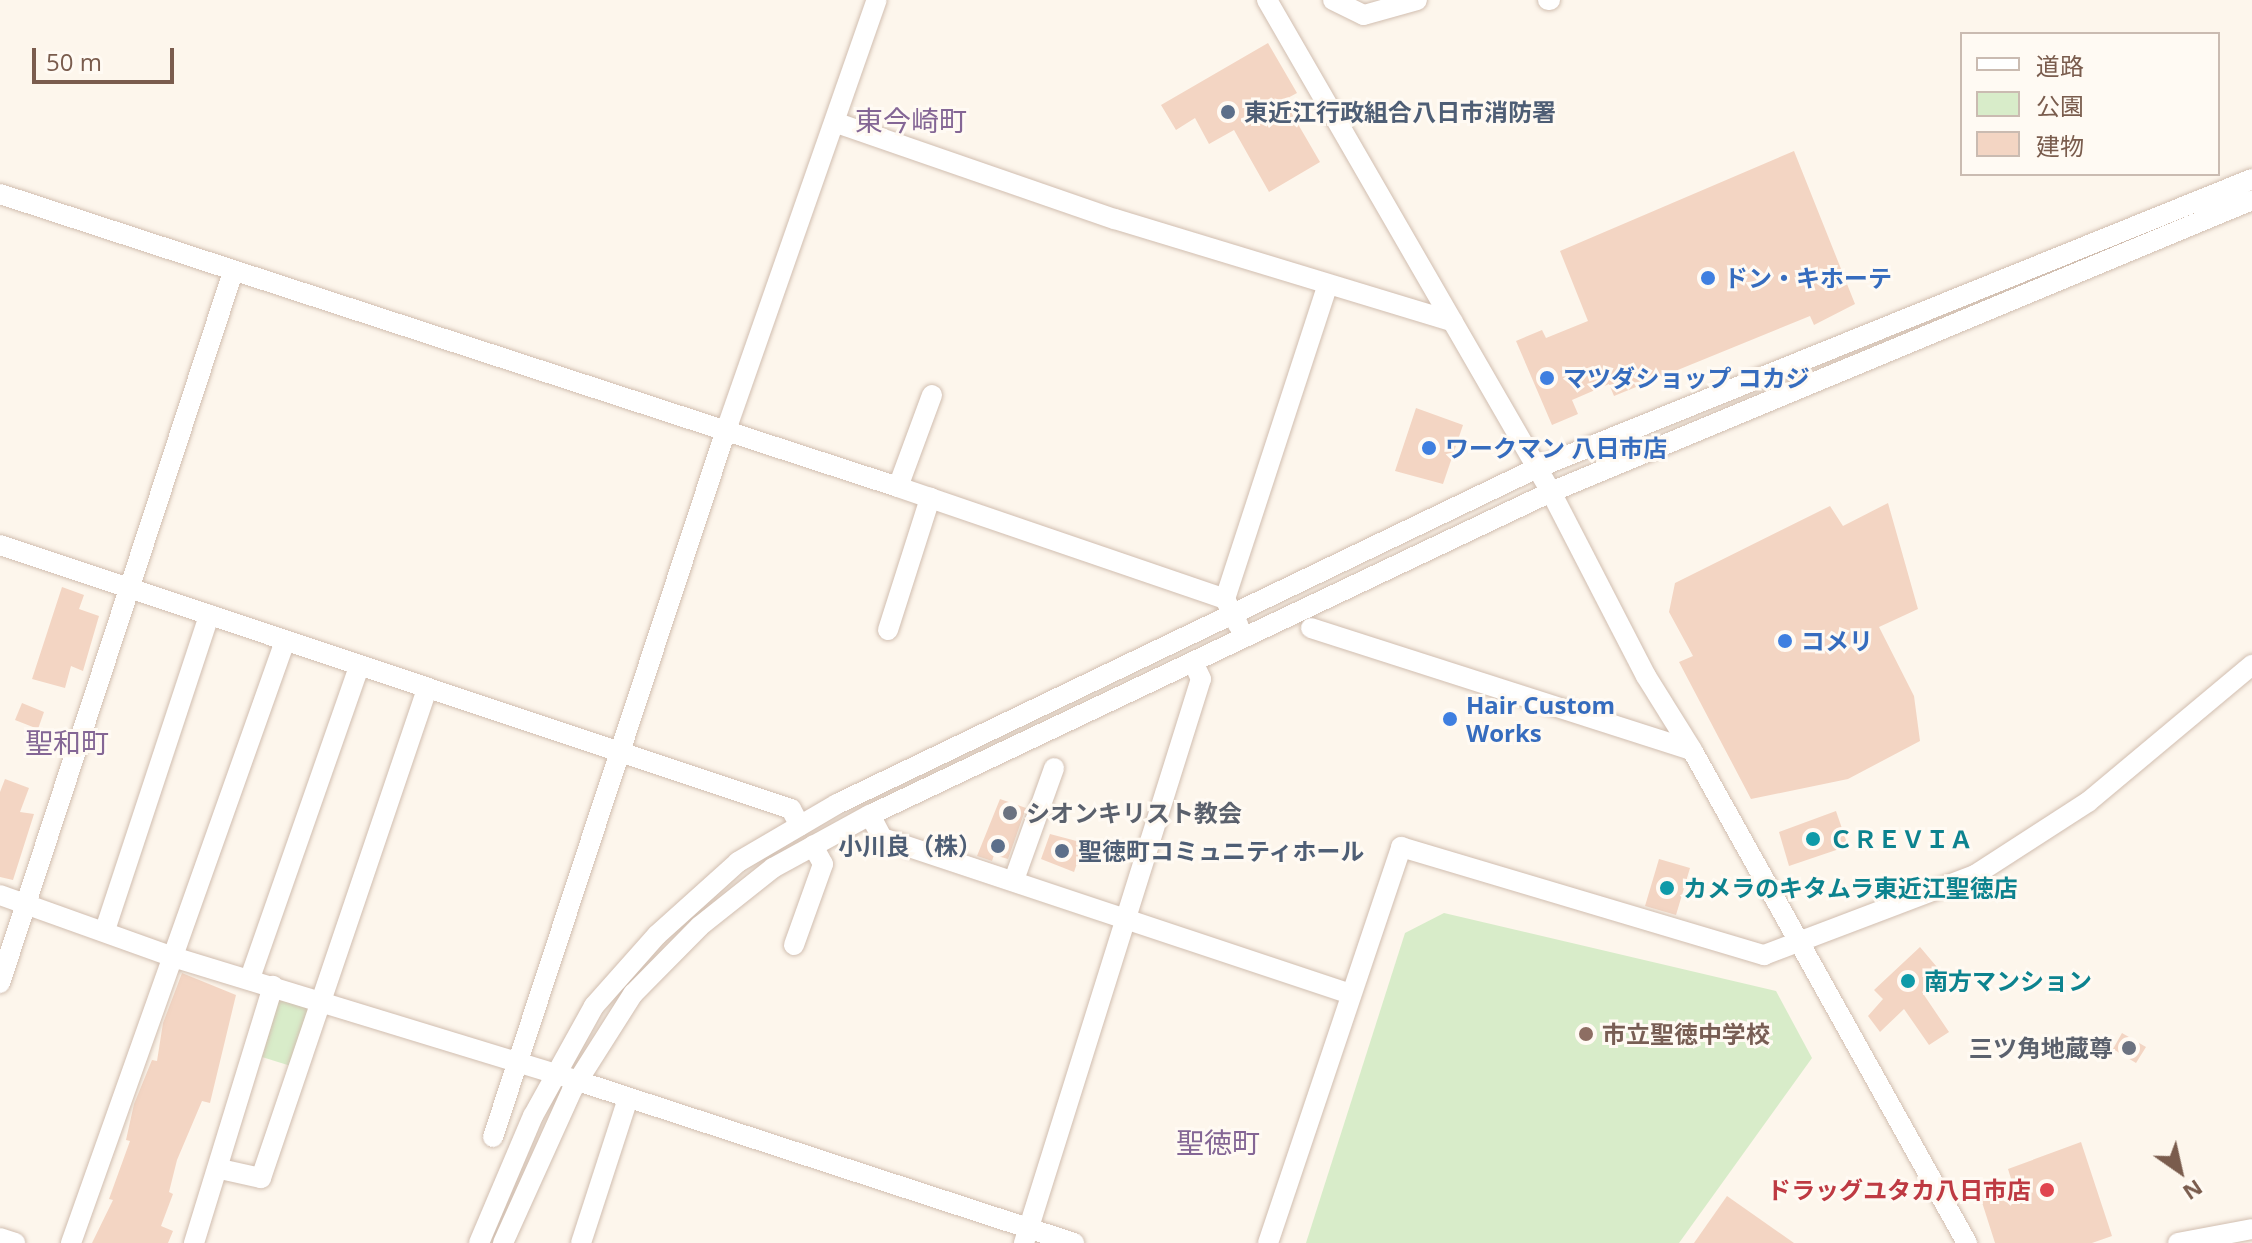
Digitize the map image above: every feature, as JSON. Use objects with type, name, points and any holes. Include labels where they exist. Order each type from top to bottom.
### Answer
[{"type":"street","points":[[493,1137],[725,433],[837,123],[877,0]]},
{"type":"street","points":[[1267,0],[1551,492],[1646,676],[1692,750],[1967,1243]]},
{"type":"street","points":[[1333,0],[1361,7],[1417,0]]},
{"type":"street","points":[[837,123],[1327,287],[1453,322]]},
{"type":"street","points":[[479,1243],[492,1205],[556,1074],[594,1006],[657,935],[738,862],[800,826],[1229,607],[1537,468],[2252,179]]},
{"type":"street","points":[[0,194],[930,498],[1229,607],[1245,637]]},
{"type":"street","points":[[503,1243],[578,1081],[633,994],[700,926],[773,868],[870,815],[1551,492],[2252,200]]},
{"type":"street","points":[[0,983],[24,902],[233,272]]},
{"type":"street","points":[[1229,607],[1327,287]]},
{"type":"street","points":[[898,487],[932,395]]},
{"type":"street","points":[[888,630],[930,498]]},
{"type":"street","points":[[0,545],[791,809],[800,826]]},
{"type":"street","points":[[105,930],[209,615]]},
{"type":"street","points":[[1311,628],[1692,750]]},
{"type":"street","points":[[71,1243],[170,956],[189,920],[285,641]]},
{"type":"street","points":[[1026,1235],[1201,679],[1193,662]]},
{"type":"street","points":[[1268,1243],[1348,993],[1401,847],[1764,955],[1975,875],[2088,802],[2252,665]]},
{"type":"street","points":[[250,978],[359,666]]},
{"type":"street","points":[[220,1169],[261,1178],[427,689]]},
{"type":"street","points":[[1014,880],[1054,768]]},
{"type":"street","points":[[870,815],[882,838],[1348,993]]},
{"type":"street","points":[[794,945],[823,864],[813,846]]},
{"type":"street","points":[[0,895],[105,930],[170,956],[578,1081],[1026,1235],[1074,1243]]},
{"type":"street","points":[[194,1243],[220,1169],[273,986]]},
{"type":"street","points":[[581,1243],[628,1098]]},
{"type":"street","points":[[2178,1243],[2252,1229]]},
{"type":"street","points":[[0,1238],[15,1243]]},
{"type":"green space","name":"市立聖徳中学校","points":[[1444,913],[1776,991],[1812,1058],[1679,1243],[1306,1243],[1405,933]]},
{"type":"green space","points":[[280,996],[313,1006],[294,1067],[262,1057]]},
{"type":"building","name":"東近江行政組合八日市消防署","points":[[1268,43],[1297,93],[1284,100],[1320,162],[1269,192],[1234,130],[1209,144],[1195,118],[1176,130],[1161,105]]},
{"type":"building","name":"ドン・キホーテ","points":[[1794,151],[1855,304],[1814,325],[1810,316],[1614,396],[1609,384],[1572,400],[1578,414],[1552,425],[1516,341],[1542,330],[1546,338],[1588,321],[1560,251]]},
{"type":"building","name":"ワークマン 八日市店","points":[[1416,408],[1463,425],[1443,484],[1395,471]]},
{"type":"building","name":"コメリ","points":[[1888,503],[1918,609],[1879,627],[1914,696],[1920,741],[1848,779],[1751,799],[1679,662],[1693,656],[1669,612],[1675,583],[1830,506],[1843,526]]},
{"type":"building","points":[[62,587],[84,595],[79,609],[99,616],[83,671],[71,666],[65,688],[32,679]]},
{"type":"building","points":[[22,703],[44,712],[38,729],[15,720]]},
{"type":"building","points":[[5,779],[29,788],[20,812],[34,814],[13,880],[0,877],[0,792]]},
{"type":"building","points":[[1000,799],[1026,808],[1008,859],[994,855],[992,861],[977,856]]},
{"type":"building","name":"ＣＲＥＶＩＡ","points":[[1836,811],[1848,846],[1789,866],[1779,832]]},
{"type":"building","name":"聖徳町コミュニティホール","points":[[1050,834],[1084,843],[1074,872],[1041,859]]},
{"type":"building","name":"カメラのキタムラ東近江聖徳店","points":[[1659,859],[1690,868],[1676,915],[1645,906]]},
{"type":"building","name":"南方マンション","points":[[1920,947],[1942,973],[1922,992],[1949,1032],[1929,1045],[1904,1009],[1880,1032],[1868,1016],[1883,999],[1874,990]]},
{"type":"building","points":[[182,973],[236,995],[210,1103],[202,1101],[177,1160],[169,1192],[173,1194],[161,1226],[173,1231],[168,1243],[92,1243],[113,1200],[109,1199],[130,1141],[126,1140],[134,1104],[152,1060],[157,1061],[163,1023]]},
{"type":"building","name":"三ツ角地蔵尊","points":[[2122,1033],[2146,1047],[2136,1063],[2113,1049]]},
{"type":"building","name":"ドラッグユタカ八日市店","points":[[2081,1142],[2112,1236],[2092,1243],[1995,1243],[1980,1196],[2013,1185],[2008,1169]]},
{"type":"building","points":[[1727,1196],[1794,1243],[1694,1243]]},
{"type":"place","name":"東近江行政組合八日市消防署","points":[[1228,112]]},
{"type":"place","name":"ドン・キホーテ","points":[[1708,278]]},
{"type":"place","name":"マツダショップ コカジ","points":[[1547,378]]},
{"type":"place","name":"ワークマン 八日市店","points":[[1429,448]]},
{"type":"place","name":"コメリ","points":[[1785,641]]},
{"type":"place","name":"Hair Custom Works","points":[[1450,719]]},
{"type":"place","name":"シオンキリスト教会","points":[[1010,813]]},
{"type":"place","name":"ＣＲＥＶＩＡ","points":[[1813,839]]},
{"type":"place","name":"小川良（株）","points":[[998,846]]},
{"type":"place","name":"聖徳町コミュニティホール","points":[[1062,851]]},
{"type":"place","name":"カメラのキタムラ東近江聖徳店","points":[[1667,888]]},
{"type":"place","name":"南方マンション","points":[[1908,981]]},
{"type":"place","name":"市立聖徳中学校","points":[[1586,1034]]},
{"type":"place","name":"三ツ角地蔵尊","points":[[2129,1048]]},
{"type":"place","name":"ドラッグユタカ八日市店","points":[[2047,1190]]},
{"type":"district","name":"東今崎町","points":[[911,120]]},
{"type":"district","name":"聖和町","points":[[67,742]]},
{"type":"district","name":"聖徳町","points":[[1218,1142]]}]
